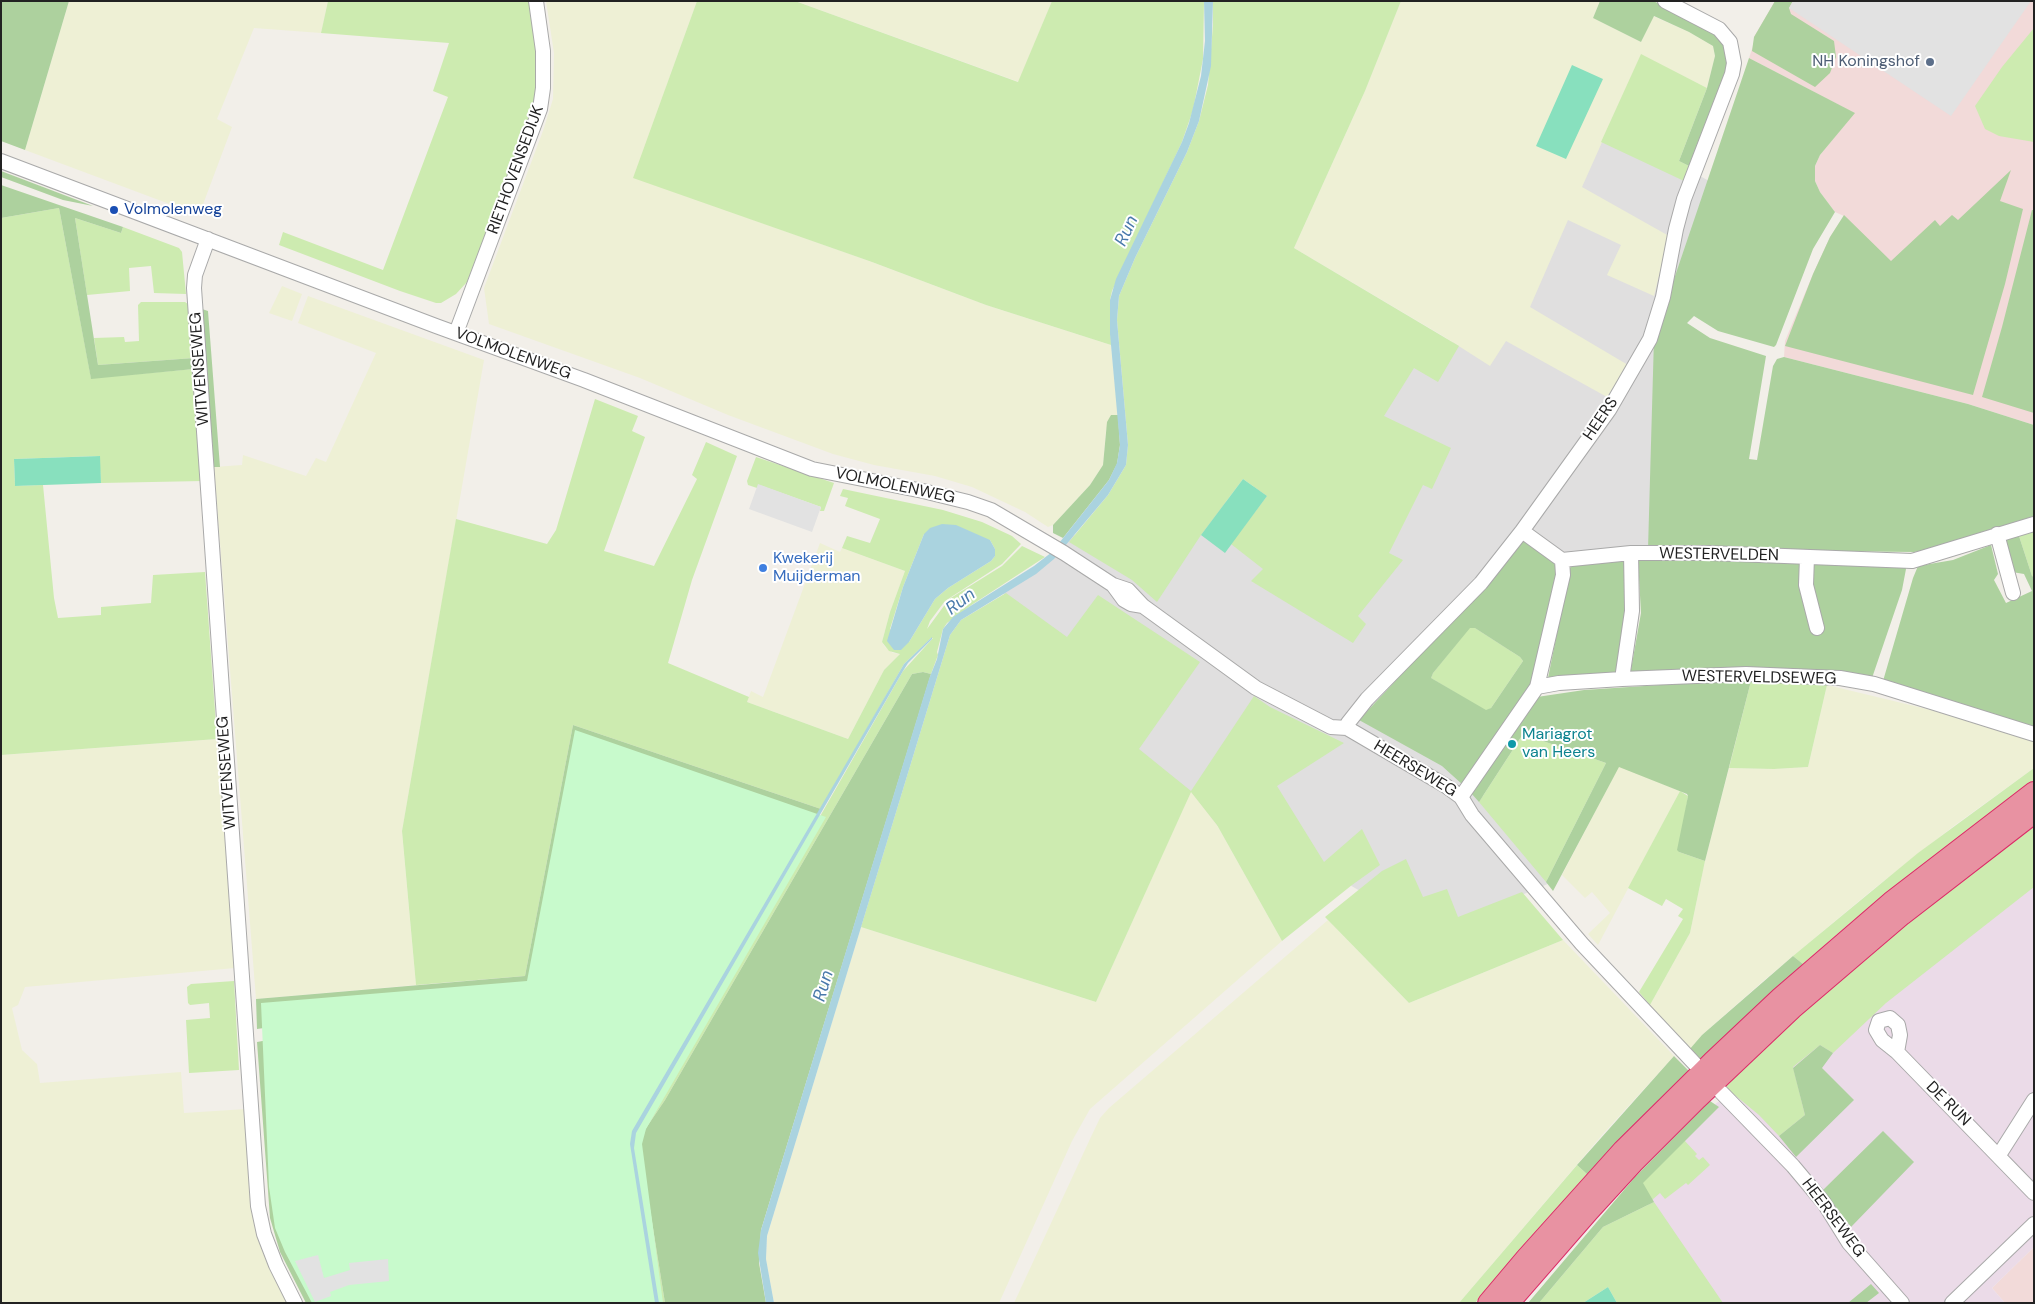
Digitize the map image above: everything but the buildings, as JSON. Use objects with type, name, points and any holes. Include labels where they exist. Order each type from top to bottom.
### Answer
[{"type":"highway","points":[[1488,1303],[1623,1150],[1781,997],[1891,902],[2034,792]]},
{"type":"highway","points":[[1509,1303],[1627,1170],[1697,1099],[1785,1016],[1902,915],[2034,813]]},
{"type":"street","name":"RIETHOVENSEDIJK","points":[[456,333],[540,109],[543,88],[543,51],[536,1]]},
{"type":"street","name":"HEERS","points":[[1347,728],[1348,723],[1367,699],[1481,583],[1522,532],[1610,410],[1650,339],[1663,297],[1676,229],[1684,200],[1732,74],[1737,51],[1719,29],[1664,1]]},
{"type":"street","name":"VOLMOLENWEG","points":[[1,161],[584,380],[812,468],[968,502],[990,510],[1028,532]]},
{"type":"street","name":"WITVENSEWEG","points":[[208,239],[195,275],[194,288],[258,1206],[264,1234],[276,1265],[295,1303]]},
{"type":"street","name":"WESTERVELDEN","points":[[1562,560],[1631,553],[1708,553],[1912,561],[2034,524]]},
{"type":"street","name":"HEERSEWEG","points":[[1028,532],[1064,552],[1113,585],[1124,600],[1131,604],[1143,606],[1256,688],[1331,727],[1347,728],[1446,786],[1461,797],[1472,815],[1582,944],[1695,1064]]},
{"type":"street","points":[[1461,797],[1537,687],[1563,575],[1562,560],[1522,532]]},
{"type":"street","points":[[1997,534],[2012,593]]},
{"type":"street","points":[[1622,679],[1632,611],[1631,553]]},
{"type":"street","points":[[1807,557],[1806,585],[1817,628]]},
{"type":"street","name":"WESTERVELDSEWEG","points":[[1537,687],[1558,683],[1622,679],[1746,674],[1840,678],[1874,684],[2034,734]]},
{"type":"street","name":"DE RUN","points":[[1897,1052],[2034,1193]]},
{"type":"street","name":"HEERSEWEG","points":[[1722,1092],[1793,1166],[1824,1203],[1849,1243],[1902,1303]]},
{"type":"street","points":[[1999,1155],[2034,1100]]},
{"type":"street","points":[[1952,1303],[2034,1224]]},
{"type":"shaded area","points":[[1775,1],[2034,1],[2034,425],[1968,404],[1784,357],[1785,341],[1813,274],[1830,237],[1844,216],[1835,212],[1820,192],[1815,181],[1815,166],[1820,155],[1854,113],[1749,58],[1754,37]]},
{"type":"shaded area","name":"NH Koningshof","points":[[1793,1],[2031,1],[1951,116],[1789,8]]},
{"type":"shaded area","points":[[1606,123],[1709,181],[1648,549],[1548,558],[1464,772],[1550,883],[1432,933],[1319,867],[1205,821],[1127,752],[1067,640],[999,591],[1047,560],[1070,536],[1195,519],[1380,416],[1414,354],[1436,367]]},
{"type":"shaded area","points":[[758,484],[821,507],[812,532],[749,509]]},
{"type":"shaded area","points":[[2034,865],[2034,1247],[1992,1288],[2005,1303],[1722,1303],[1634,1185],[1710,1108]]},
{"type":"shaded area","points":[[2034,1247],[2034,1303],[2005,1303],[1992,1288]]},
{"type":"shaded area","points":[[318,1255],[324,1278],[350,1270],[349,1263],[388,1259],[389,1281],[349,1285],[330,1292],[331,1296],[315,1302],[295,1261]]},
{"type":"green space","points":[[1,1],[69,1],[25,150],[1,141]]},
{"type":"green space","points":[[69,1],[328,1],[321,33],[254,28],[217,119],[232,127],[199,215],[25,150]]},
{"type":"green space","points":[[328,1],[530,1],[539,58],[534,109],[467,282],[456,294],[441,303],[400,291],[279,245],[283,232],[383,270],[448,97],[433,91],[449,43],[321,33]]},
{"type":"green space","points":[[546,1],[697,1],[665,90],[675,192],[986,305],[1111,345],[1118,415],[1111,415],[1106,431],[1103,465],[1090,485],[1053,525],[1048,527],[1025,512],[972,487],[935,476],[874,465],[833,454],[728,415],[640,378],[489,324],[484,288],[543,131],[553,99],[554,53]]},
{"type":"green space","points":[[697,1],[795,1],[1018,82],[1052,1],[1204,1],[1203,59],[1193,110],[1182,142],[1112,291],[1110,300],[1111,345],[986,305],[872,262],[633,178]]},
{"type":"green space","points":[[795,1],[1052,1],[1019,82]]},
{"type":"green space","points":[[1213,1],[1401,1],[1365,91],[1294,248],[1459,346],[1438,382],[1414,368],[1384,416],[1451,448],[1432,489],[1423,485],[1389,553],[1403,560],[1358,616],[1366,624],[1353,643],[1251,581],[1263,569],[1231,544],[1267,496],[1243,479],[1201,535],[1157,602],[1132,580],[1069,542],[1108,495],[1126,465],[1128,445],[1117,320],[1119,296],[1135,258],[1187,152],[1199,121],[1208,85]]},
{"type":"green space","points":[[1401,1],[1600,1],[1593,18],[1641,42],[1653,16],[1689,32],[1713,46],[1715,56],[1707,88],[1641,55],[1582,187],[1669,236],[1654,296],[1607,275],[1621,245],[1568,220],[1530,307],[1628,365],[1607,397],[1506,341],[1490,366],[1294,248],[1365,91]]},
{"type":"green space","points":[[1600,1],[1653,1],[1695,19],[1724,37],[1729,58],[1724,77],[1689,166],[1679,161],[1707,88],[1715,56],[1713,46],[1689,32],[1654,16],[1641,42],[1593,18]]},
{"type":"green space","points":[[1775,1],[1793,1],[1789,8],[1791,14],[1834,41],[1836,57],[1830,73],[1815,87],[1752,51],[1754,37]]},
{"type":"green space","points":[[2034,28],[2034,142],[1999,136],[1985,129],[1975,106],[2002,67]]},
{"type":"green space","points":[[1641,54],[1707,88],[1679,161],[1689,166],[1684,181],[1601,142]]},
{"type":"green space","points":[[1749,58],[1855,113],[1820,155],[1815,166],[1815,181],[1820,192],[1835,212],[1813,249],[1776,345],[1774,347],[1718,331],[1694,316],[1687,323],[1710,338],[1766,356],[1749,459],[1757,460],[1773,366],[1777,359],[1784,357],[1968,404],[2034,425],[2034,518],[1941,548],[1914,552],[1648,549],[1654,338]]},
{"type":"green space","points":[[1572,65],[1603,79],[1566,159],[1536,146]]},
{"type":"green space","points":[[2011,170],[2000,201],[2023,209],[2005,284],[1973,395],[1785,346],[1813,274],[1830,237],[1844,215],[1891,261],[1935,220],[1940,226],[1952,215],[1958,220]]},
{"type":"green space","points":[[1,171],[93,206],[63,200],[1,177]]},
{"type":"green space","points":[[1,185],[123,227],[121,233],[75,218],[98,365],[194,358],[194,369],[91,379],[59,208],[1,218]]},
{"type":"green space","points":[[59,208],[91,378],[194,369],[203,481],[101,483],[99,456],[14,459],[15,486],[43,485],[54,598],[58,618],[101,615],[101,607],[151,603],[153,575],[205,572],[217,739],[1,755],[1,218]]},
{"type":"green space","points":[[2032,210],[2034,210],[2034,413],[1982,397]]},
{"type":"green space","points":[[75,218],[121,233],[123,227],[179,248],[182,252],[186,294],[154,293],[151,266],[129,268],[130,291],[87,295]]},
{"type":"green space","points":[[282,286],[302,294],[292,321],[269,313]]},
{"type":"green space","points":[[308,296],[484,360],[402,831],[416,985],[256,999],[214,467],[242,465],[243,455],[306,476],[316,458],[326,462],[376,353],[298,323]]},
{"type":"green space","points":[[141,302],[185,302],[191,306],[194,358],[98,365],[94,338],[124,337],[125,342],[139,341],[138,305]]},
{"type":"green space","points":[[202,309],[208,311],[220,467],[214,467]]},
{"type":"green space","points":[[595,399],[638,416],[632,431],[645,437],[604,551],[654,566],[697,479],[692,475],[706,442],[737,456],[692,580],[668,663],[749,697],[747,702],[848,739],[884,670],[900,654],[889,651],[882,642],[890,612],[905,571],[842,548],[847,536],[870,543],[880,519],[845,506],[848,498],[840,496],[843,489],[943,510],[982,522],[1012,536],[1021,544],[1002,564],[945,601],[930,621],[927,629],[949,599],[1002,566],[1022,546],[1045,557],[947,623],[943,629],[937,652],[938,655],[931,674],[923,672],[912,674],[665,1100],[644,1131],[640,1147],[665,1303],[659,1303],[634,1148],[903,671],[933,638],[904,664],[821,809],[573,725],[525,976],[416,985],[402,831],[456,519],[547,544],[556,530]],"holes":[[[924,534],[990,540],[995,549],[995,556],[991,561],[948,588],[935,599],[909,642],[890,629],[903,587]]]},
{"type":"green space","points":[[1111,415],[1118,415],[1120,445],[1117,464],[1109,480],[1063,538],[1053,533],[1053,525],[1090,485],[1103,465],[1107,422]]},
{"type":"green space","points":[[100,456],[101,483],[15,486],[14,459]]},
{"type":"green space","points":[[756,457],[834,483],[824,511],[820,511],[821,507],[759,485],[757,488],[748,485],[747,481]]},
{"type":"green space","points":[[1243,479],[1267,496],[1225,553],[1201,535]]},
{"type":"green space","points":[[2034,531],[2034,577],[2032,576],[2019,536]]},
{"type":"green space","points":[[2019,536],[2032,576],[2034,577],[2034,729],[1883,681],[1918,566],[1953,560],[1991,545],[1998,574],[1994,580],[2006,603],[2032,591],[2024,574],[2012,572],[2003,541]]},
{"type":"green space","points":[[1522,540],[1528,541],[1551,558],[1556,567],[1555,580],[1532,683],[1463,785],[1442,766],[1359,720],[1429,645]],"holes":[[[1470,628],[1475,628],[1520,657],[1523,661],[1491,708],[1486,710],[1431,678]]]},
{"type":"green space","points":[[820,543],[840,552],[842,548],[905,571],[890,612],[882,642],[893,653],[900,654],[884,670],[848,739],[747,702],[751,691],[763,697]]},
{"type":"green space","points":[[1625,559],[1628,616],[1616,674],[1548,678],[1570,568],[1578,560]]},
{"type":"green space","points":[[1638,560],[1905,564],[1906,569],[1902,590],[1872,678],[1630,675],[1641,613]]},
{"type":"green space","points":[[1006,593],[1067,637],[1098,595],[1200,662],[1139,749],[1191,791],[1254,696],[1270,707],[1344,743],[1277,786],[1324,862],[1362,829],[1380,865],[1282,941],[1217,825],[1191,792],[1096,1002],[861,927],[950,635],[961,620]]},
{"type":"green space","points":[[1470,627],[1475,628],[1520,657],[1523,661],[1491,708],[1486,711],[1431,678]]},
{"type":"green space","points":[[923,672],[931,674],[761,1230],[759,1263],[766,1303],[665,1303],[640,1147],[644,1131],[665,1100],[912,674]]},
{"type":"green space","points":[[1806,679],[1827,685],[1808,767],[1774,769],[1729,768],[1751,681]]},
{"type":"green space","points":[[1720,681],[1751,681],[1705,861],[1677,850],[1687,794],[1619,767],[1553,891],[1546,882],[1606,763],[1523,734],[1479,802],[1471,793],[1537,697],[1584,690]]},
{"type":"green space","points":[[1827,685],[1931,710],[2034,741],[2034,768],[1955,825],[1871,891],[1762,982],[1702,1035],[1689,1050],[1650,1005],[1690,933],[1705,861],[1729,768],[1774,769],[1808,767]]},
{"type":"green space","points":[[573,725],[821,809],[815,820],[535,988],[257,1029],[256,999],[525,976]]},
{"type":"green space","points":[[575,730],[826,817],[646,1129],[642,1144],[663,1303],[312,1303],[285,1252],[275,1228],[269,1187],[261,1003],[527,981]]},
{"type":"green space","points":[[1523,734],[1606,763],[1546,882],[1479,802]]},
{"type":"green space","points":[[217,739],[235,968],[25,987],[18,1005],[12,1008],[22,1050],[37,1064],[40,1083],[181,1072],[184,1113],[246,1109],[251,1184],[290,1303],[1,1303],[1,755]]},
{"type":"green space","points":[[1619,766],[1680,791],[1598,945],[1588,934],[1610,913],[1592,892],[1585,898],[1562,875]]},
{"type":"green space","points":[[2034,768],[2034,783],[1951,843],[1849,924],[1803,964],[1793,956],[1918,853]]},
{"type":"green space","points":[[1191,791],[1217,825],[1282,941],[1090,1109],[1072,1141],[999,1303],[774,1303],[766,1259],[767,1236],[861,927],[1096,1002]]},
{"type":"green space","points":[[1680,791],[1688,796],[1679,852],[1705,861],[1690,933],[1650,1005],[1639,992],[1683,919],[1678,916],[1683,909],[1666,899],[1662,906],[1628,888]]},
{"type":"green space","points":[[2034,826],[2034,887],[1886,1003],[1833,1053],[1820,1045],[1793,1067],[1805,1115],[1779,1136],[1759,1115],[1725,1087],[1738,1072],[1846,974],[1912,919]]},
{"type":"green space","points":[[1406,859],[1423,897],[1447,889],[1458,917],[1522,892],[1563,940],[1409,1003],[1325,917],[1382,871]]},
{"type":"green space","points":[[1328,920],[1409,1003],[1563,940],[1674,1056],[1603,1134],[1459,1303],[1014,1303],[1100,1118],[1109,1108]]},
{"type":"green space","points":[[1793,956],[1803,964],[1699,1061],[1689,1050],[1702,1035]]},
{"type":"green space","points":[[234,981],[239,1070],[189,1073],[186,1020],[210,1018],[209,1003],[190,1005],[188,1003],[187,987],[191,984]]},
{"type":"green space","points":[[268,1040],[314,1303],[306,1303],[280,1252],[270,1218],[257,1042]]},
{"type":"green space","points":[[1820,1045],[1833,1053],[1822,1068],[1854,1100],[1796,1157],[1779,1136],[1805,1115],[1793,1068]]},
{"type":"green space","points":[[1674,1056],[1689,1071],[1622,1137],[1588,1175],[1577,1165]]},
{"type":"green space","points":[[1710,1101],[1719,1107],[1643,1183],[1654,1202],[1603,1227],[1539,1303],[1528,1303],[1635,1177]]},
{"type":"green space","points":[[1883,1131],[1914,1162],[1851,1227],[1823,1190]]},
{"type":"green space","points":[[1684,1140],[1697,1154],[1695,1156],[1699,1160],[1703,1157],[1710,1165],[1688,1185],[1686,1183],[1665,1199],[1660,1193],[1652,1200],[1642,1183]]},
{"type":"green space","points":[[1577,1165],[1588,1175],[1475,1303],[1459,1303]]},
{"type":"green space","points":[[1654,1202],[1723,1303],[1617,1303],[1608,1287],[1583,1303],[1539,1303],[1603,1227]]},
{"type":"green space","points":[[1871,1284],[1879,1293],[1866,1303],[1848,1303]]},
{"type":"green space","points":[[1608,1287],[1617,1303],[1583,1303]]},
{"type":"water","points":[[1204,1],[1213,1],[1211,66],[1199,121],[1187,152],[1135,258],[1119,296],[1117,320],[1128,445],[1126,465],[1108,495],[1054,559],[1036,574],[961,620],[950,635],[767,1236],[766,1259],[774,1303],[766,1303],[758,1253],[761,1230],[929,679],[937,659],[943,629],[953,617],[1034,566],[1052,552],[1109,480],[1117,463],[1120,445],[1110,334],[1110,300],[1116,279],[1182,142],[1189,123],[1201,76],[1205,41]]},
{"type":"water","points":[[942,524],[956,525],[990,540],[995,549],[995,556],[991,561],[948,588],[935,599],[909,642],[901,650],[894,650],[887,641],[903,587],[924,534],[930,528]]},
{"type":"water","points":[[932,637],[903,671],[636,1133],[634,1148],[659,1303],[655,1303],[630,1144],[632,1131],[904,664]]},
{"type":"place","name":"NH Koningshof","points":[[1930,62]]},
{"type":"place","name":"Volmolenweg","points":[[114,210]]},
{"type":"place","name":"Kwekerij Muijderman","points":[[763,568]]},
{"type":"place","name":"Mariagrot van Heers","points":[[1512,744]]},
{"type":"water label","name":"Run","points":[[1127,231]]},
{"type":"water label","name":"Run","points":[[961,602]]},
{"type":"water label","name":"Run","points":[[824,986]]}]
